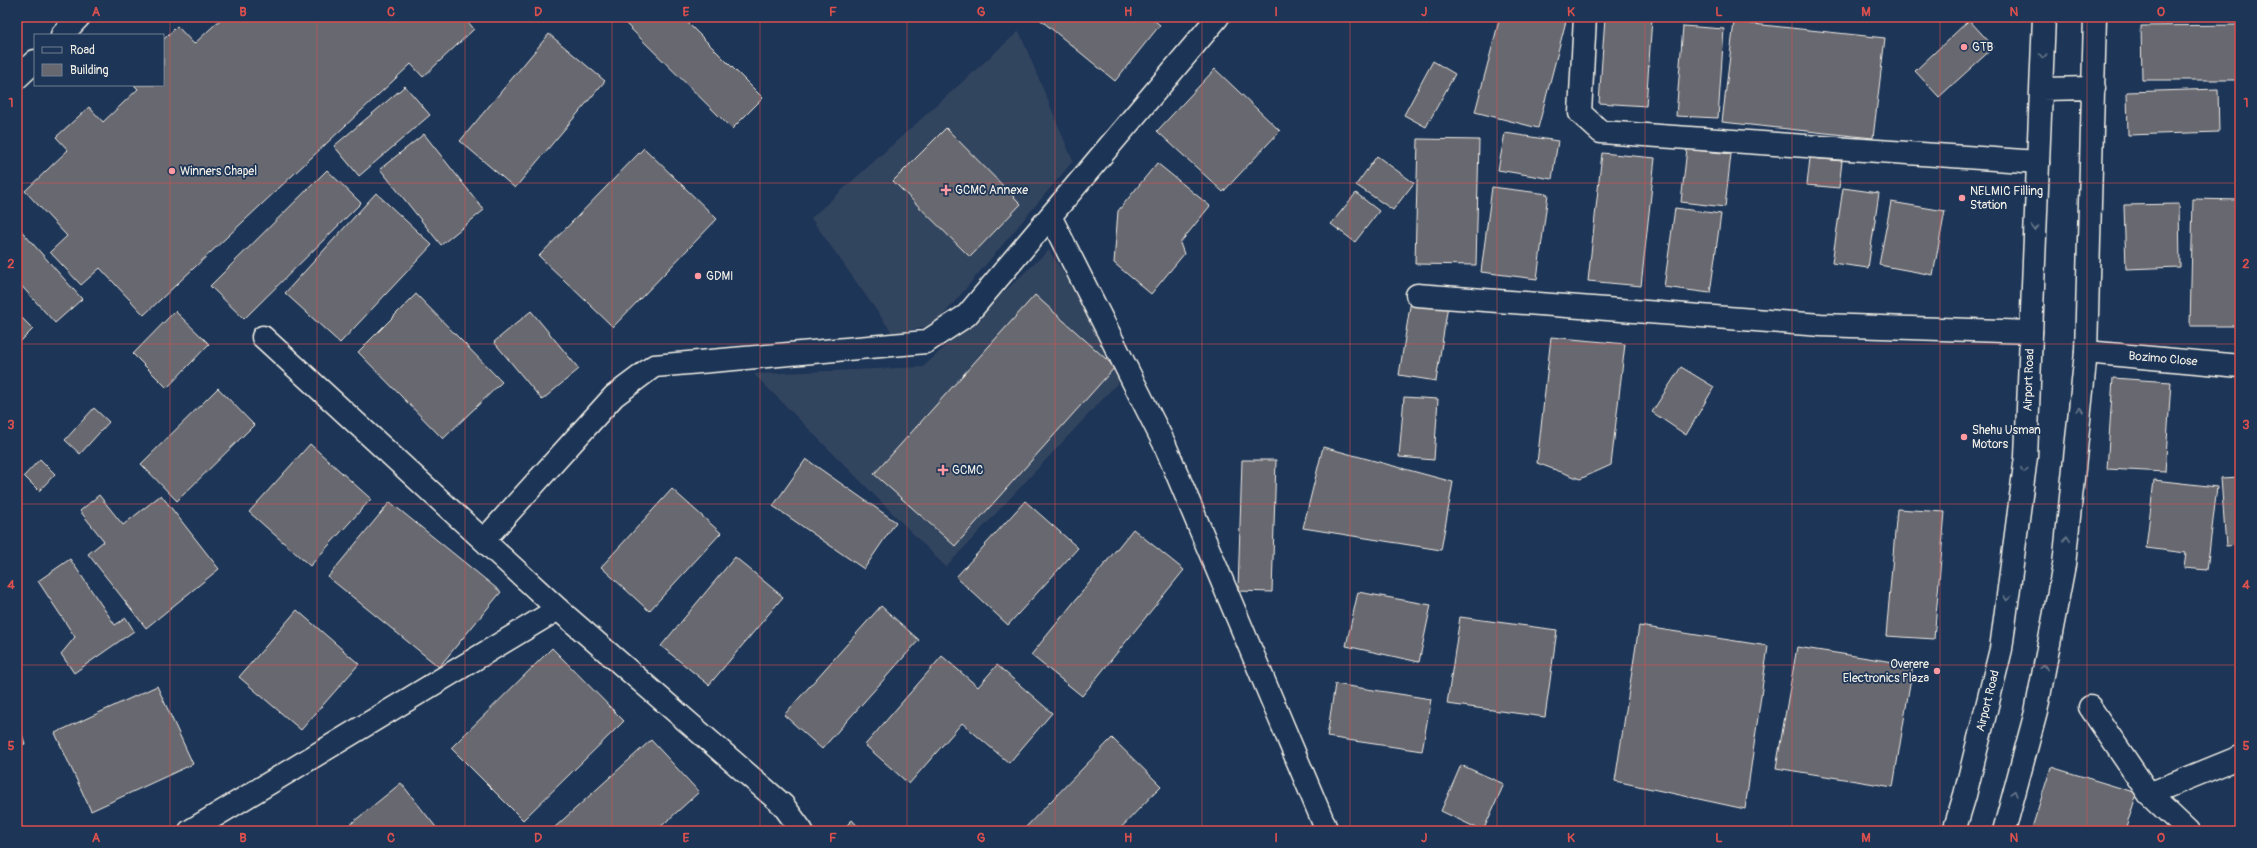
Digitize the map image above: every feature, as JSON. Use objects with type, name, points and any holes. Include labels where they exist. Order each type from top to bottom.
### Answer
[{"type":"street","points":[[63,34],[79,17]]},
{"type":"street","points":[[484,540],[614,396],[654,366],[926,342],[967,316],[1051,218],[1218,17]]},
{"type":"street","points":[[1585,17],[1580,113],[1601,132],[2038,162]]},
{"type":"street","name":"Airport Road","points":[[1954,831],[1965,795],[2001,649],[2026,457],[2044,17]]},
{"type":"street","points":[[2004,831],[2036,712],[2064,565],[2086,352],[2095,17]]},
{"type":"street","points":[[17,78],[34,62]]},
{"type":"street","points":[[2041,89],[2094,88]]},
{"type":"street","points":[[1051,218],[1164,444],[1327,831]]},
{"type":"street","points":[[1417,295],[1821,326],[2031,332]]},
{"type":"street","points":[[263,336],[558,609],[783,806],[802,831]]},
{"type":"street","name":"Bozimo Close","points":[[2086,352],[2240,366]]},
{"type":"street","points":[[190,831],[558,609]]},
{"type":"street","points":[[2090,707],[2149,794],[2188,831]]},
{"type":"street","points":[[2149,794],[2240,757]]},
{"type":"shaded area","name":"GCMC Annexe","points":[[1019,31],[1073,161],[935,325],[893,334],[811,218]]},
{"type":"shaded area","name":"GCMC","points":[[1049,250],[1127,373],[946,567],[754,374],[923,367]]},
{"type":"building","name":"Winners Chapel","points":[[223,17],[464,17],[474,29],[423,77],[411,64],[144,315],[100,268],[81,285],[50,252],[67,236],[25,191],[68,150],[56,137],[89,107],[103,122],[138,89],[135,86],[164,86],[164,39],[177,26],[194,44]]},
{"type":"building","points":[[619,17],[682,17],[763,98],[732,129]]},
{"type":"building","points":[[1037,17],[1150,17],[1160,25],[1115,81]]},
{"type":"building","points":[[1500,17],[1553,17],[1566,21],[1538,128],[1475,112]]},
{"type":"building","points":[[1605,17],[1652,18],[1646,106],[1599,103]]},
{"type":"building","points":[[1969,20],[1994,47],[1939,97],[1915,71]]},
{"type":"building","points":[[1734,22],[1885,38],[1873,138],[1722,122]]},
{"type":"building","points":[[2240,25],[2240,80],[2142,80],[2141,26]]},
{"type":"building","points":[[1683,26],[1724,29],[1718,118],[1676,116]]},
{"type":"building","points":[[549,34],[605,81],[515,188],[460,141]]},
{"type":"building","points":[[1433,61],[1455,74],[1426,127],[1404,115]]},
{"type":"building","points":[[1215,69],[1280,131],[1223,192],[1157,131]]},
{"type":"building","points":[[405,86],[430,115],[359,176],[334,146]]},
{"type":"building","points":[[2218,89],[2219,132],[2128,135],[2127,92]]},
{"type":"building","points":[[946,128],[1021,204],[970,257],[893,181]]},
{"type":"building","points":[[1505,133],[1558,141],[1552,179],[1498,170]]},
{"type":"building","points":[[424,134],[484,210],[441,245],[380,169]]},
{"type":"building","points":[[1418,139],[1479,140],[1476,265],[1415,264]]},
{"type":"building","points":[[644,148],[717,219],[613,327],[539,256]]},
{"type":"building","points":[[1687,149],[1731,154],[1725,207],[1681,202]]},
{"type":"building","points":[[1602,153],[1655,158],[1641,286],[1588,281]]},
{"type":"building","points":[[1377,156],[1414,183],[1393,210],[1356,185]]},
{"type":"building","points":[[1810,158],[1842,161],[1839,188],[1807,185]]},
{"type":"building","points":[[1157,163],[1210,206],[1180,243],[1184,254],[1151,294],[1114,263],[1118,211]]},
{"type":"building","points":[[327,170],[361,203],[244,319],[210,286]]},
{"type":"building","points":[[1492,187],[1548,194],[1537,279],[1481,272]]},
{"type":"building","points":[[1843,188],[1879,193],[1868,268],[1832,263]]},
{"type":"building","points":[[376,193],[432,245],[340,343],[285,293]]},
{"type":"building","points":[[1356,193],[1379,211],[1355,242],[1331,224]]},
{"type":"building","points":[[2193,199],[2240,200],[2240,326],[2190,326]]},
{"type":"building","points":[[1891,202],[1945,211],[1933,275],[1879,265]]},
{"type":"building","points":[[2179,204],[2180,267],[2126,269],[2124,205]]},
{"type":"building","points":[[1675,208],[1721,214],[1710,293],[1664,287]]},
{"type":"building","points":[[17,226],[82,299],[55,323],[17,281]]},
{"type":"building","points":[[416,294],[502,382],[443,439],[358,352]]},
{"type":"building","points":[[1035,295],[1115,367],[955,546],[874,474]]},
{"type":"building","points":[[1411,300],[1448,305],[1436,381],[1399,375]]},
{"type":"building","points":[[175,311],[209,344],[167,388],[133,354]]},
{"type":"building","points":[[531,311],[579,369],[542,400],[494,342]]},
{"type":"building","points":[[17,313],[33,329],[17,345]]},
{"type":"building","points":[[1551,337],[1625,344],[1611,465],[1580,479],[1537,463]]},
{"type":"building","points":[[1681,367],[1714,387],[1686,435],[1652,412]]},
{"type":"building","points":[[2113,378],[2171,382],[2165,472],[2107,469]]},
{"type":"building","points":[[218,388],[254,425],[177,501],[141,464]]},
{"type":"building","points":[[1404,397],[1438,399],[1434,460],[1399,457]]},
{"type":"building","points":[[94,408],[109,422],[80,454],[65,440]]},
{"type":"building","points":[[310,444],[371,499],[310,566],[249,512]]},
{"type":"building","points":[[1323,447],[1453,482],[1441,550],[1303,528]]},
{"type":"building","points":[[40,459],[55,474],[39,491],[24,476]]},
{"type":"building","points":[[806,459],[896,522],[864,569],[773,506]]},
{"type":"building","points":[[1242,460],[1276,460],[1272,592],[1238,591]]},
{"type":"building","points":[[2240,477],[2240,545],[2226,546],[2221,478]]},
{"type":"building","points":[[2154,480],[2217,487],[2207,570],[2184,568],[2186,553],[2146,548]]},
{"type":"building","points":[[672,489],[721,533],[649,611],[601,567]]},
{"type":"building","points":[[99,495],[123,525],[161,495],[219,569],[146,628],[88,554],[104,541],[80,511]]},
{"type":"building","points":[[1025,501],[1078,548],[1008,625],[956,577]]},
{"type":"building","points":[[390,502],[501,592],[439,667],[328,577]]},
{"type":"building","points":[[1897,509],[1945,512],[1934,639],[1886,636]]},
{"type":"building","points":[[1133,529],[1184,570],[1082,696],[1031,655]]},
{"type":"building","points":[[735,557],[783,597],[709,685],[661,646]]},
{"type":"building","points":[[70,559],[115,625],[126,618],[134,631],[74,673],[61,654],[75,637],[38,581]]},
{"type":"building","points":[[1358,592],[1431,605],[1419,662],[1346,646]]},
{"type":"building","points":[[881,606],[919,640],[822,749],[784,715]]},
{"type":"building","points":[[297,610],[359,664],[301,730],[239,677]]},
{"type":"building","points":[[1460,617],[1557,630],[1545,717],[1447,704]]},
{"type":"building","points":[[1639,626],[1768,646],[1745,809],[1615,781]]},
{"type":"building","points":[[1797,647],[1913,665],[1893,787],[1776,768]]},
{"type":"building","points":[[552,648],[624,721],[523,820],[451,748]]},
{"type":"building","points":[[942,656],[978,687],[997,665],[1052,713],[1009,763],[962,723],[909,784],[865,745]]},
{"type":"building","points":[[1335,684],[1431,699],[1422,751],[1327,737]]},
{"type":"building","points":[[157,686],[193,764],[91,811],[55,733]]},
{"type":"building","points":[[17,717],[25,744],[17,746]]},
{"type":"building","points":[[1112,738],[1161,786],[1118,831],[1022,831]]},
{"type":"building","points":[[651,740],[699,792],[656,831],[556,831],[554,828]]},
{"type":"building","points":[[1461,765],[1504,784],[1483,831],[1441,811]]},
{"type":"building","points":[[2051,767],[2137,793],[2125,831],[2031,831]]},
{"type":"building","points":[[401,783],[439,831],[342,831]]},
{"type":"building","points":[[852,820],[862,831],[841,831]]},
{"type":"building","points":[[1651,830],[1651,831],[1574,831]]},
{"type":"place","name":"GTB","points":[[1964,47]]},
{"type":"place","name":"Winners Chapel","points":[[172,171]]},
{"type":"place","name":"GCMC Annexe","points":[[946,190]]},
{"type":"place","name":"NELMIC Filling Station","points":[[1962,198]]},
{"type":"place","name":"GDMI","points":[[698,276]]},
{"type":"place","name":"Shehu Usman Motors","points":[[1964,437]]},
{"type":"place","name":"GCMC","points":[[943,470]]},
{"type":"place","name":"Overere Electronics Plaza","points":[[1937,671]]}]
